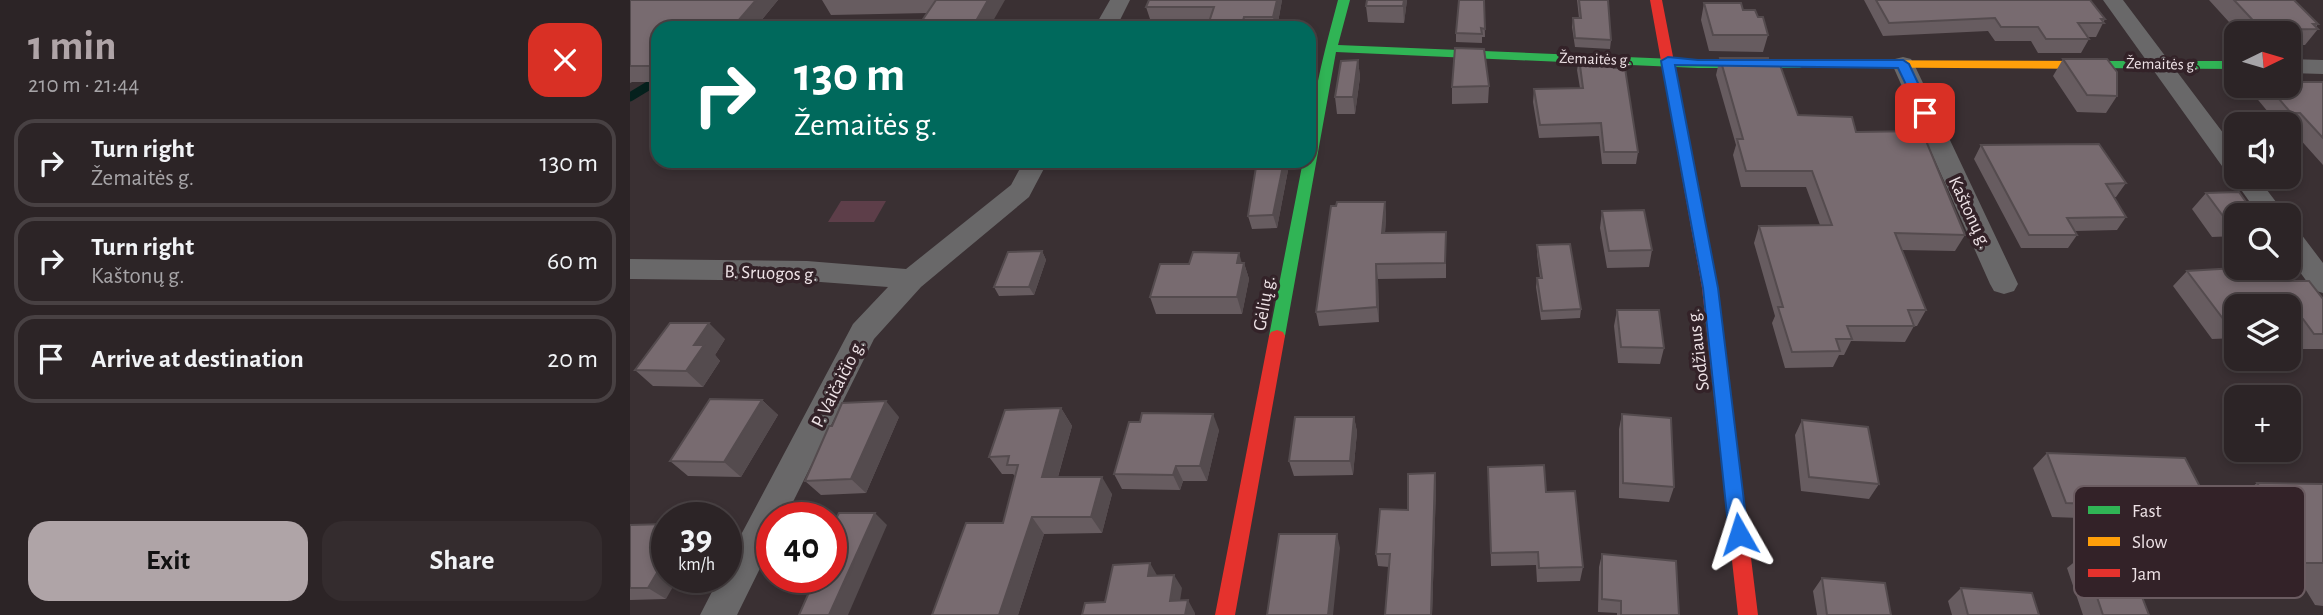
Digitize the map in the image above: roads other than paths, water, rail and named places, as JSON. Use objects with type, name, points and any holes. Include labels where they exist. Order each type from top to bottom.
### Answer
[{"type":"street","points":[[1109,21],[1120,0]]},
{"type":"street","name":"Gėlių g.","points":[[1316,128],[1331,48],[1345,0]]},
{"type":"street","name":"Sodžiaus g.","points":[[1656,0],[1710,288],[1748,615]]},
{"type":"street","points":[[2113,0],[2224,151]]},
{"type":"street","name":"Žemaitės g.","points":[[1331,48],[1698,64],[2224,65]]},
{"type":"street","name":"Kaštonų g.","points":[[1903,64],[2004,284]]},
{"type":"street","points":[[2301,66],[2323,67]]},
{"type":"street","name":"P. Vaičaičio g.","points":[[718,615],[863,332],[911,280],[1020,191],[1032,168]]},
{"type":"street","name":"Gėlių g.","points":[[1225,615],[1309,168]]},
{"type":"street","points":[[2253,189],[2264,203]]},
{"type":"street","points":[[2301,253],[2323,283]]},
{"type":"street","name":"B. Sruogos g.","points":[[630,270],[743,270],[883,276],[911,280]]},
{"type":"waterway","points":[[630,97],[651,84]]}]
